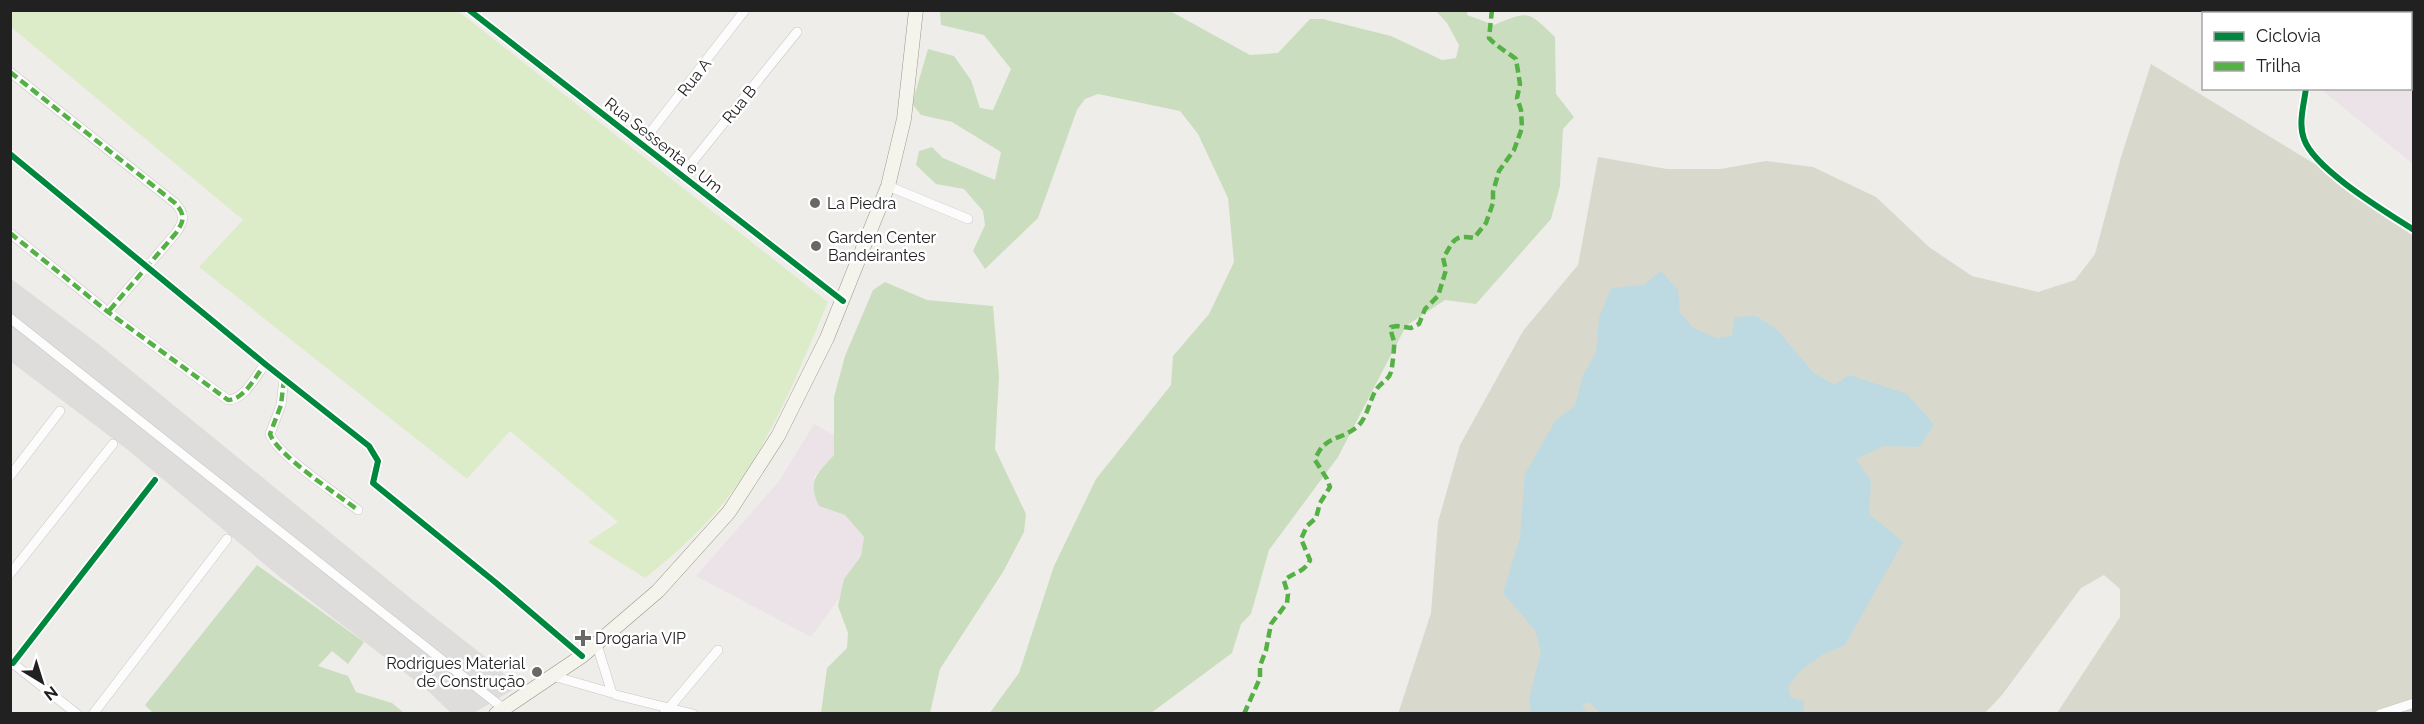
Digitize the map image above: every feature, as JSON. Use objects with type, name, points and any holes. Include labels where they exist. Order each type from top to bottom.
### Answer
[{"type":"main road","points":[[500,711],[597,645],[658,591],[729,512],[788,417],[843,301],[888,186],[904,119],[916,10]]},
{"type":"street","name":"Rua Sessenta e Um","points":[[469,10],[843,301]]},
{"type":"street","name":"Rua A","points":[[642,143],[745,10]]},
{"type":"street","name":"Rua B","points":[[681,176],[797,32]]},
{"type":"street","points":[[10,72],[180,208],[184,220],[182,225],[108,312]]},
{"type":"street","points":[[2306,90],[2301,120],[2304,140],[2318,160],[2361,195],[2414,230]]},
{"type":"street","points":[[10,154],[265,364],[369,446],[378,461],[373,483],[432,529],[582,656]]},
{"type":"street","points":[[888,186],[968,219]]},
{"type":"street","points":[[10,233],[108,312],[228,400],[233,400],[244,391],[265,364]]},
{"type":"street","points":[[10,318],[500,711]]},
{"type":"street","points":[[284,379],[281,405],[270,434],[272,440],[294,461],[358,510]]},
{"type":"street","points":[[10,476],[60,411]]},
{"type":"street","points":[[10,574],[113,444]]},
{"type":"street","points":[[77,714],[12,662],[155,480]]},
{"type":"street","points":[[93,714],[227,539]]},
{"type":"street","points":[[553,676],[612,693],[597,645]]},
{"type":"street","points":[[667,711],[718,650]]},
{"type":"street","points":[[616,695],[667,711],[693,714]]},
{"type":"street","points":[[2380,714],[2414,703]]},
{"type":"shaded area","points":[[2413,11],[2413,164],[2324,92],[2324,90],[2412,90],[2412,12],[2338,12]]},
{"type":"shaded area","points":[[2151,64],[2413,224],[2413,713],[2057,713],[2120,617],[2120,589],[2104,575],[2081,588],[2002,695],[1985,713],[1398,714],[1431,613],[1438,522],[1460,445],[1523,331],[1578,265],[1598,157],[1667,169],[1720,169],[1766,161],[1813,167],[1876,197],[1929,247],[1972,276],[2038,292],[2075,280],[2095,254],[2121,157]]},
{"type":"shaded area","points":[[10,278],[101,346],[493,663],[517,687],[474,713],[451,713],[426,689],[281,578],[128,450],[11,362]]},
{"type":"shaded area","points":[[814,424],[834,435],[834,455],[814,477],[819,506],[845,515],[864,537],[861,556],[844,579],[840,597],[811,637],[696,576],[779,481]]},
{"type":"green space","points":[[1468,10],[1467,15],[1494,25],[1514,17],[1528,16],[1539,22],[1555,37],[1556,94],[1574,117],[1563,129],[1560,186],[1551,219],[1476,304],[1445,300],[1406,326],[1338,457],[1269,550],[1251,614],[1241,624],[1232,653],[1151,713],[989,714],[1019,673],[1054,566],[1096,479],[1171,385],[1173,356],[1209,314],[1234,262],[1228,198],[1198,134],[1180,111],[1098,94],[1085,99],[1077,110],[1038,218],[985,269],[973,251],[985,225],[983,211],[964,189],[936,184],[916,165],[919,151],[932,147],[943,158],[995,180],[1001,152],[952,122],[921,115],[912,104],[928,49],[954,56],[971,80],[980,108],[993,110],[1011,69],[984,35],[941,25],[940,11],[1170,11],[1250,55],[1278,53],[1310,19],[1323,19],[1391,36],[1442,60],[1456,58],[1459,45],[1447,23],[1436,11]]},
{"type":"green space","points":[[10,11],[458,11],[828,302],[780,412],[751,464],[708,521],[645,578],[588,542],[618,522],[510,431],[467,479],[199,267],[243,220],[11,27]]},
{"type":"green space","points":[[885,282],[927,300],[993,306],[999,376],[995,449],[1026,514],[1024,532],[1003,572],[940,669],[930,713],[821,713],[827,668],[847,648],[848,633],[838,606],[844,579],[861,556],[864,537],[845,515],[819,506],[814,483],[834,455],[834,397],[845,356],[873,290]]},
{"type":"green space","points":[[257,565],[364,642],[348,664],[332,651],[318,666],[348,676],[356,692],[392,703],[404,713],[154,714],[145,705]]},
{"type":"water","points":[[1661,271],[1678,290],[1680,313],[1693,328],[1717,338],[1732,336],[1735,317],[1756,316],[1776,329],[1814,373],[1835,385],[1849,375],[1907,394],[1934,425],[1919,447],[1884,446],[1856,459],[1871,481],[1869,514],[1903,542],[1845,645],[1822,655],[1799,672],[1788,687],[1791,698],[1804,701],[1804,713],[1599,713],[1590,702],[1582,705],[1587,713],[1531,713],[1529,699],[1541,652],[1535,630],[1503,593],[1520,537],[1525,474],[1555,421],[1575,406],[1583,375],[1596,353],[1599,318],[1611,288],[1644,285]]},
{"type":"marked path","points":[[1244,714],[1260,678],[1260,666],[1271,624],[1287,603],[1288,594],[1284,581],[1305,568],[1310,560],[1301,539],[1307,526],[1316,518],[1320,503],[1330,487],[1315,460],[1323,446],[1351,431],[1364,419],[1376,390],[1391,372],[1394,343],[1391,327],[1411,328],[1419,324],[1425,309],[1438,296],[1446,270],[1443,258],[1454,240],[1461,237],[1474,238],[1486,223],[1493,203],[1493,192],[1499,171],[1514,150],[1522,128],[1521,110],[1517,98],[1520,84],[1516,59],[1489,38],[1492,10]]},
{"type":"marked path","points":[[10,72],[175,203],[181,211],[182,221],[176,233],[108,312]]},
{"type":"marked path","points":[[10,233],[108,312],[228,400],[244,392],[265,364]]},
{"type":"marked path","points":[[284,379],[281,405],[270,434],[275,443],[323,485],[358,510]]},
{"type":"cycle path","points":[[469,10],[843,301]]},
{"type":"cycle path","points":[[2306,90],[2302,133],[2310,151],[2352,189],[2414,230]]},
{"type":"cycle path","points":[[10,154],[265,364],[369,446],[378,461],[373,483],[582,656]]},
{"type":"cycle path","points":[[13,663],[155,480]]},
{"type":"place","name":"La Piedra","points":[[815,203]]},
{"type":"place","name":"Garden Center Bandeirantes","points":[[816,246]]},
{"type":"place","name":"Drogaria VIP","points":[[583,638]]},
{"type":"place","name":"Rodrigues Material de Construção","points":[[537,672]]}]
